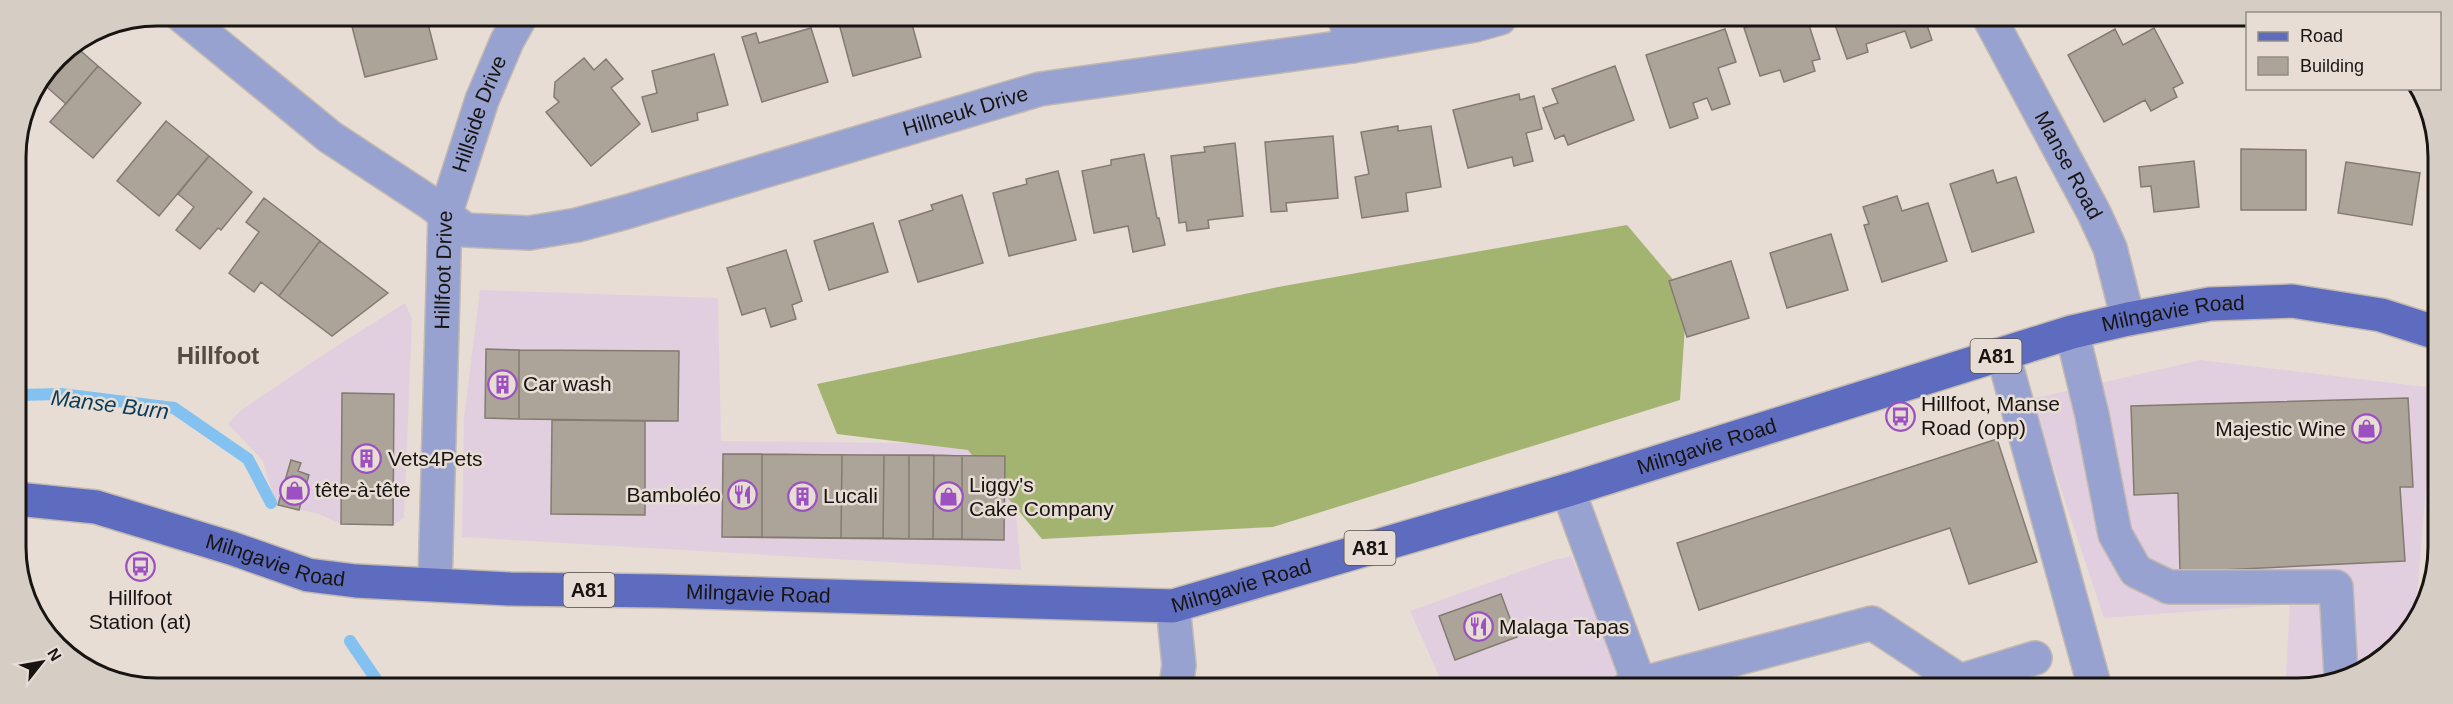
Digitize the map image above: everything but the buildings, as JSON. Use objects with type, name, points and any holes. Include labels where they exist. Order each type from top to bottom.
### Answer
[{"type":"main road","name":"Milngavie Road","points":[[26,500],[96,507],[231,548],[308,575],[356,581],[1173,606],[1568,490],[2072,332],[2128,319],[2210,304],[2292,302],[2381,315],[2428,330]]},
{"type":"street","name":"Hillfoot Drive","points":[[194,26],[330,137],[445,215],[435,585]]},
{"type":"street","name":"Hillside Drive","points":[[445,215],[482,100],[515,26]]},
{"type":"street","name":"Hillneuk Drive","points":[[445,215],[465,230],[529,233],[576,225],[1040,89],[1348,32],[1474,26]]},
{"type":"street","name":"Manse Road","points":[[1994,26],[2102,230],[2116,269],[2128,319]]},
{"type":"street","points":[[2072,332],[2092,415],[2115,534],[2136,571],[2169,587],[2336,587],[2341,671]]},
{"type":"street","points":[[2002,354],[2092,678]]},
{"type":"street","points":[[1568,490],[1632,678]]},
{"type":"street","points":[[1173,606],[1179,665],[1177,678]]},
{"type":"street","points":[[1661,678],[1872,623],[1955,678]]},
{"type":"street","points":[[1970,678],[2035,658]]},
{"type":"shaded area","points":[[480,290],[718,298],[721,441],[1010,444],[1021,570],[462,537],[464,418]]},
{"type":"shaded area","points":[[405,303],[412,319],[404,518],[393,525],[341,524],[319,514],[278,505],[275,502],[263,461],[228,424],[240,411]]},
{"type":"shaded area","points":[[2201,360],[2428,387],[2428,462],[2417,600],[2414,606],[2395,634],[2376,652],[2339,672],[2305,678],[2286,678],[2290,604],[2104,618],[2031,399]]},
{"type":"shaded area","points":[[1571,556],[1624,675],[1616,678],[1440,678],[1410,611],[1550,561]]},
{"type":"green space","points":[[1627,225],[1687,296],[1680,400],[1273,527],[1042,539],[968,450],[837,434],[817,384],[1278,287]]},
{"type":"waterway","name":"Manse Burn","points":[[26,395],[61,394],[174,408],[248,459],[271,503]]},
{"type":"waterway","name":"Manse Burn","points":[[350,641],[375,678]]},
{"type":"place","name":"Car wash","points":[[502,384]]},
{"type":"place","name":"Hillfoot, Manse Road (opp)","points":[[1900,416]]},
{"type":"place","name":"Majestic Wine","points":[[2367,429]]},
{"type":"place","name":"Vets4Pets","points":[[367,459]]},
{"type":"place","name":"tête-à-tête","points":[[294,490]]},
{"type":"place","name":"Bamboléo","points":[[742,495]]},
{"type":"place","name":"Lucali","points":[[802,496]]},
{"type":"place","name":"Liggy's Cake Company","points":[[948,497]]},
{"type":"place","name":"Hillfoot Station (at)","points":[[140,567]]},
{"type":"place","name":"Malaga Tapas","points":[[1478,627]]},
{"type":"district","name":"Hillfoot","points":[[218,356]]}]
